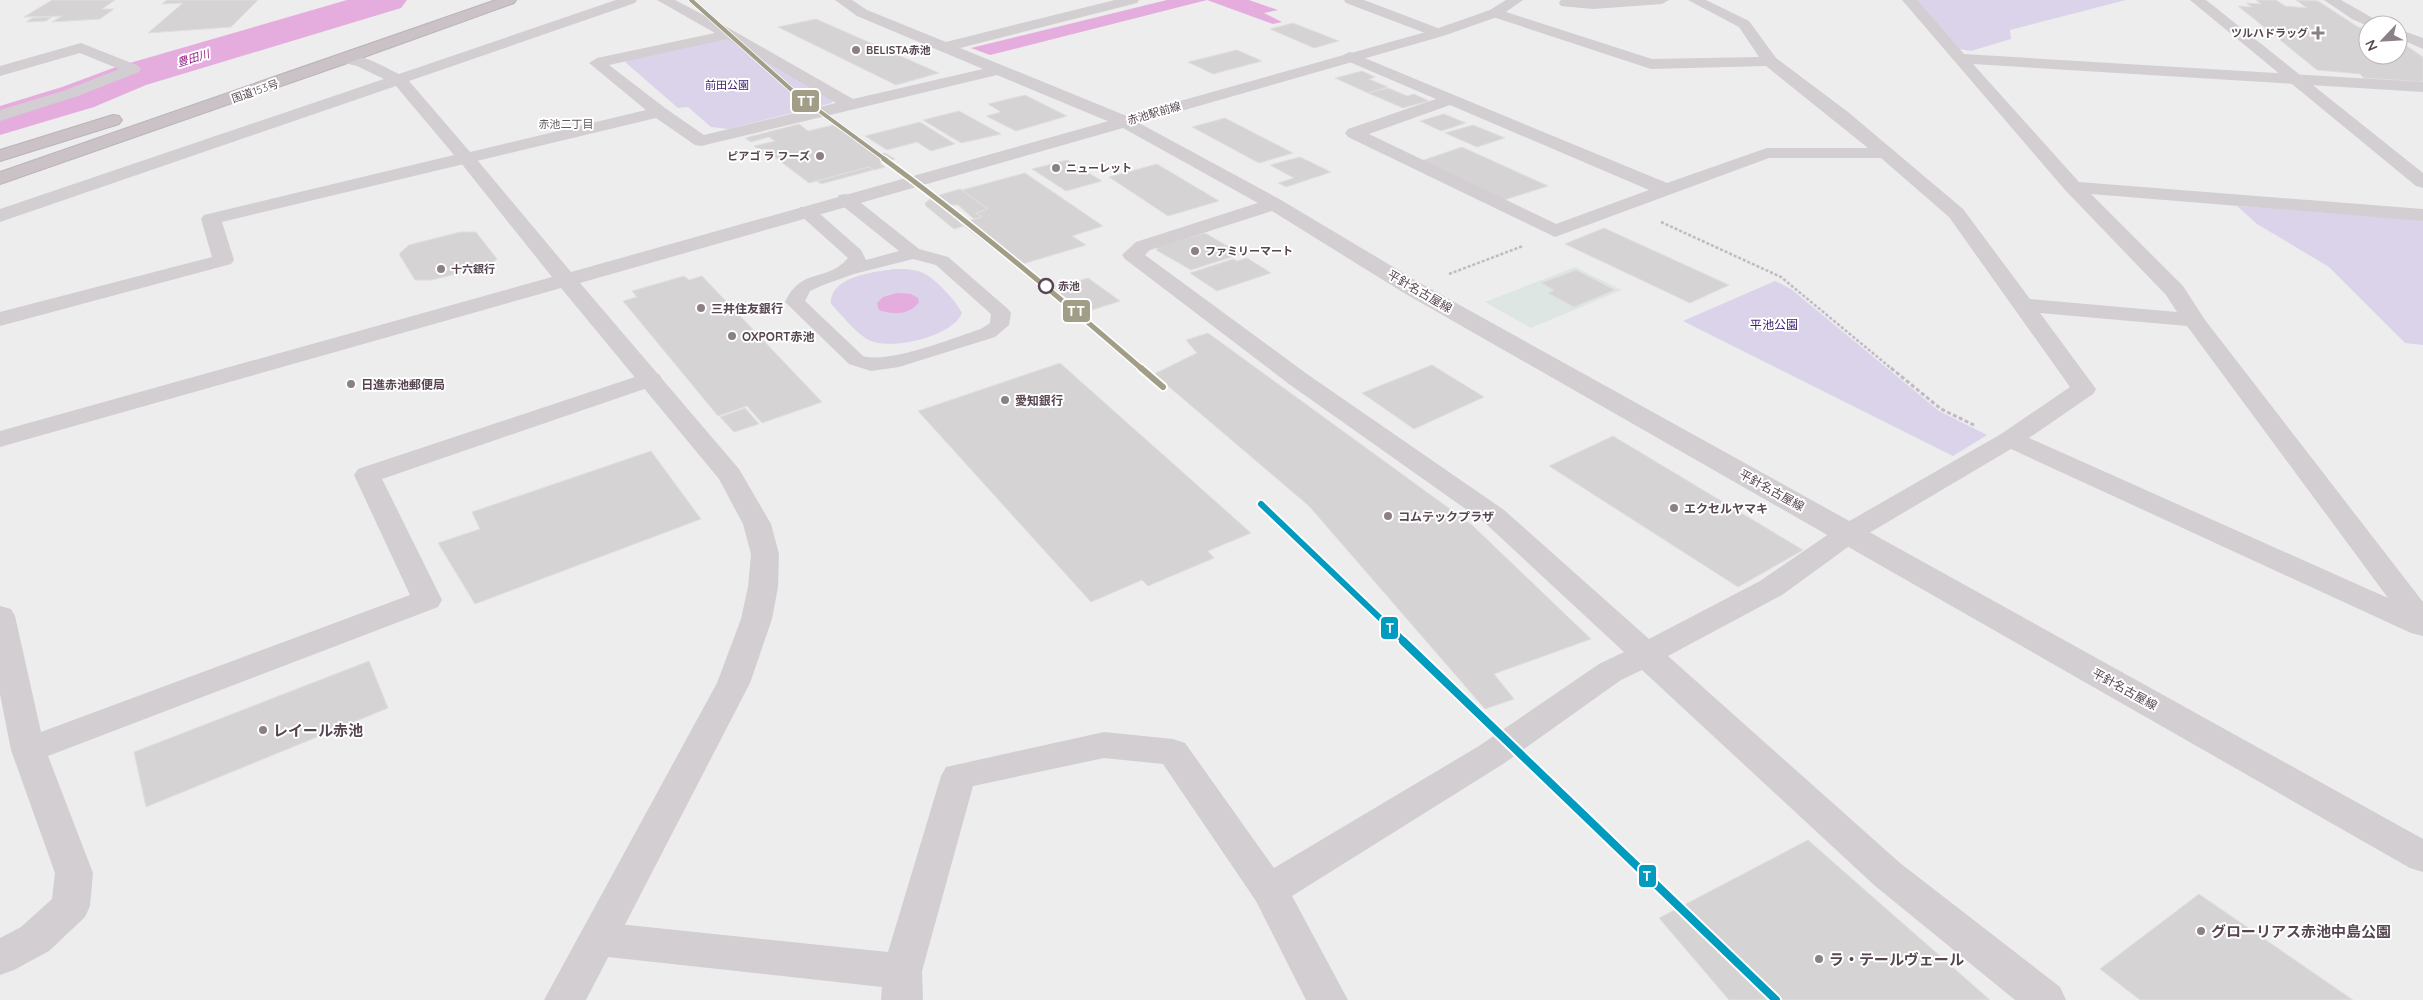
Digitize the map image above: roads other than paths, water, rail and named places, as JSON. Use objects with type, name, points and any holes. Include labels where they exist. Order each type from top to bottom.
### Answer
[{"type":"highway","name":"国道153号","points":[[245,77],[481,0]]},
{"type":"highway","name":"国道153号","points":[[0,178],[345,59],[508,0]]},
{"type":"highway","points":[[0,156],[131,114]]},
{"type":"street","points":[[0,216],[630,0]]},
{"type":"street","points":[[664,0],[728,34],[851,105]]},
{"type":"street","name":"平針名古屋線","points":[[842,0],[862,13],[1122,122],[1274,204],[1412,288],[2423,857]]},
{"type":"street","points":[[946,47],[1132,0]]},
{"type":"street","points":[[1351,0],[1438,33]]},
{"type":"street","name":"赤池駅前線","points":[[0,438],[1438,33],[1495,13],[1516,0]]},
{"type":"street","points":[[1566,3],[1593,5],[1662,0]]},
{"type":"street","points":[[1269,890],[1491,755],[1610,672],[1771,588],[1849,533],[2010,439],[2084,390],[1956,213],[1886,153],[1770,61],[1744,24],[1695,0]]},
{"type":"street","points":[[1909,0],[2073,187],[2175,291],[2194,320],[2423,626]]},
{"type":"street","points":[[2197,0],[2299,80],[2423,182]]},
{"type":"street","points":[[2332,0],[2358,16]]},
{"type":"street","points":[[1495,13],[1651,64],[1770,61]]},
{"type":"street","points":[[1519,20],[1538,14]]},
{"type":"street","points":[[728,34],[597,63],[659,112],[700,141],[997,70]]},
{"type":"street","points":[[2408,37],[2423,44]]},
{"type":"street","points":[[0,71],[81,48],[133,69],[72,93],[0,116]]},
{"type":"street","points":[[1350,57],[1666,190]]},
{"type":"street","points":[[1958,58],[2423,87]]},
{"type":"street","points":[[345,59],[361,62],[400,80],[730,475],[752,510],[765,552],[763,596],[747,646],[725,700],[565,1000]]},
{"type":"street","points":[[1452,99],[1354,132],[1555,231],[1767,153],[1886,153]]},
{"type":"street","points":[[0,319],[224,260],[211,219],[659,112]]},
{"type":"street","points":[[2073,187],[2423,215]]},
{"type":"street","points":[[1274,204],[1143,246],[1132,255],[1298,380],[1494,516],[1887,874],[2045,1000]]},
{"type":"street","points":[[2023,305],[2194,320]]},
{"type":"street","points":[[28,750],[427,600],[367,475],[650,379]]},
{"type":"street","points":[[2010,439],[2423,626]]},
{"type":"street","points":[[0,616],[28,750],[74,873],[71,906],[35,939],[0,958]]},
{"type":"street","points":[[599,939],[902,985],[958,776],[1104,745],[1173,752],[1269,890],[1328,1000]]},
{"type":"lane","points":[[846,199],[913,253],[942,261],[1001,313],[999,325],[988,333],[892,364],[871,365],[856,360],[795,302],[798,291],[807,284],[847,270],[913,253]]},
{"type":"lane","points":[[797,214],[855,254],[857,259],[847,270]]},
{"type":"waterway","name":"豊田川","points":[[0,121],[78,97],[131,76],[388,0]]},
{"type":"place","name":"ツルハドラッグ","points":[[2318,33]]},
{"type":"place","name":"BELISTA赤池","points":[[856,50]]},
{"type":"place","name":"ピアゴ ラ フーズ","points":[[820,156]]},
{"type":"place","name":"ニューレット","points":[[1056,168]]},
{"type":"place","name":"ファミリーマート","points":[[1195,251]]},
{"type":"place","name":"十六銀行","points":[[441,269]]},
{"type":"place","name":"赤池","points":[[1046,286]]},
{"type":"place","name":"三井住友銀行","points":[[701,308]]},
{"type":"place","name":"OXPORT赤池","points":[[732,336]]},
{"type":"place","name":"日進赤池郵便局","points":[[351,384]]},
{"type":"place","name":"愛知銀行","points":[[1005,400]]},
{"type":"place","name":"エクセルヤマキ","points":[[1674,508]]},
{"type":"place","name":"コムテックプラザ","points":[[1388,516]]},
{"type":"place","name":"レイール赤池","points":[[263,730]]},
{"type":"place","name":"グローリアス赤池中島公園","points":[[2201,931]]},
{"type":"place","name":"ラ・テールヴェール","points":[[1819,959]]},
{"type":"district","name":"赤池二丁目","points":[[566,124]]},
{"type":"park label","name":"前田公園","points":[[727,85]]},
{"type":"park label","name":"平池公園","points":[[1774,324]]}]
